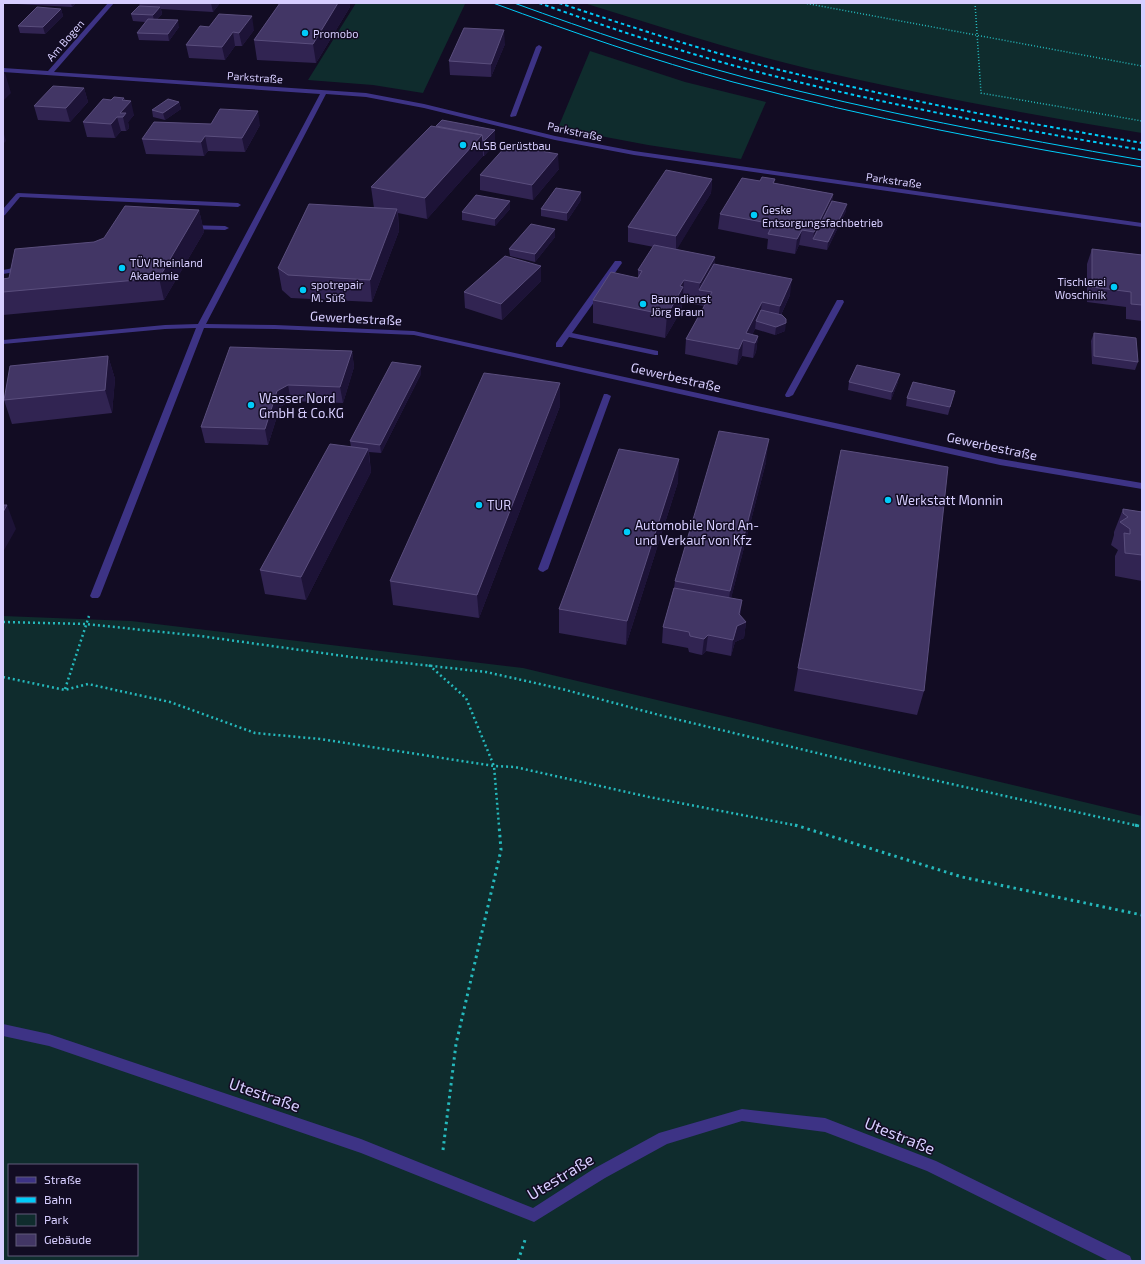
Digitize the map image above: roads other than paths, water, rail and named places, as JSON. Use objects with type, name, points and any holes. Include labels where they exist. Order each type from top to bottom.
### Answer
[{"type":"street","name":"Am Bogen","points":[[51,72],[110,3]]},
{"type":"street","points":[[513,116],[539,46]]},
{"type":"street","name":"Parkstraße","points":[[3,70],[51,72],[366,95],[409,102],[555,138],[634,153],[1142,226]]},
{"type":"street","points":[[95,596],[201,326],[325,92]]},
{"type":"street","points":[[3,214],[18,195],[238,205]]},
{"type":"street","points":[[180,226],[225,228]]},
{"type":"street","points":[[559,345],[618,264]]},
{"type":"street","points":[[3,272],[35,266]]},
{"type":"street","points":[[789,395],[840,302]]},
{"type":"street","name":"Gewerbestraße","points":[[3,342],[158,328],[201,326],[379,331],[431,336],[1000,462],[1142,486]]},
{"type":"street","points":[[567,334],[655,353]]},
{"type":"street","points":[[543,568],[608,396]]},
{"type":"street","name":"Utestraße","points":[[3,1030],[49,1040],[361,1146],[534,1215],[600,1172],[664,1138],[742,1115],[825,1125],[931,1166],[1125,1261]]},
{"type":"tram line","points":[[493,3],[642,55],[733,82],[784,95],[885,119],[1039,149],[1142,167]]},
{"type":"tram line","points":[[514,3],[659,52],[747,78],[894,113],[1142,160]]},
{"type":"railway","points":[[539,3],[622,32],[734,66],[809,85],[952,116],[1142,150]]},
{"type":"railway","points":[[559,3],[748,62],[821,80],[958,109],[1142,143]]},
{"type":"place","name":"Promobo","points":[[305,33]]},
{"type":"place","name":"ALSB Gerüstbau","points":[[463,145]]},
{"type":"place","name":"Geske Entsorgungsfachbetrieb","points":[[754,215]]},
{"type":"place","name":"TÜV Rheinland Akademie","points":[[122,268]]},
{"type":"place","name":"Tischlerei Woschinik","points":[[1114,287]]},
{"type":"place","name":"spotrepair M. Süß","points":[[303,290]]},
{"type":"place","name":"Baumdienst Jörg Braun","points":[[643,304]]},
{"type":"place","name":"Wasser Nord GmbH & Co.KG","points":[[251,405]]},
{"type":"place","name":"Werkstatt Monnin","points":[[888,500]]},
{"type":"place","name":"TUR","points":[[479,505]]},
{"type":"place","name":"Automobile Nord An- und Verkauf von Kfz","points":[[627,532]]}]
